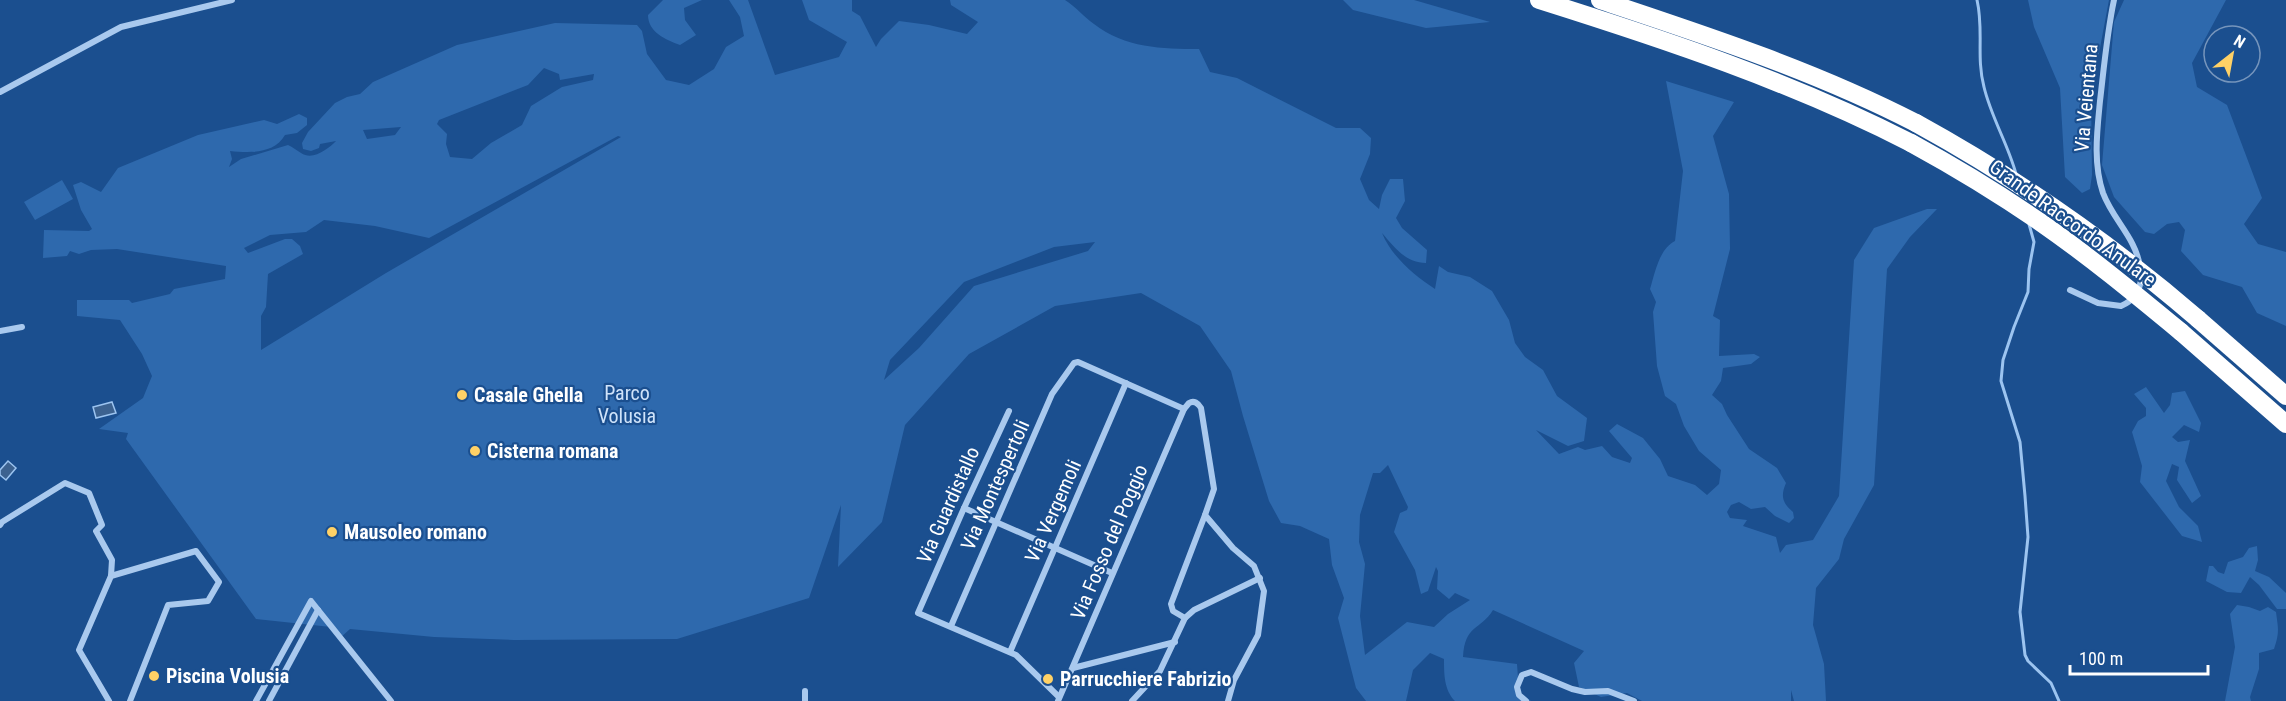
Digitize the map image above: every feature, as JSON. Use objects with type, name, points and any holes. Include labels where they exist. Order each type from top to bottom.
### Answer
[{"type":"highway","name":"Grande Raccordo Anulare","points":[[1539,0],[1655,37],[1761,76],[1846,111],[1911,143],[1966,174],[2040,222],[2105,271],[2181,332],[2286,424]]},
{"type":"highway","name":"Grande Raccordo Anulare","points":[[1600,0],[1712,37],[1851,91],[1916,123],[1989,165],[2062,212],[2121,255],[2286,396]]},
{"type":"street","points":[[0,92],[121,27],[232,0]]},
{"type":"street","name":"Via Veientana","points":[[2070,291],[2098,303],[2121,306],[2131,300],[2141,285],[2140,263],[2135,246],[2105,197],[2097,166],[2097,138],[2104,66],[2114,0]]},
{"type":"street","points":[[0,331],[22,327]]},
{"type":"street","name":"Via Montespertoli","points":[[951,626],[1052,393],[1076,362],[1126,383]]},
{"type":"street","points":[[1126,383],[1184,409],[1190,402],[1196,402],[1201,408],[1214,489],[1171,604],[1174,612],[1185,618]]},
{"type":"street","name":"Via Vergemoli","points":[[1010,652],[1126,383]]},
{"type":"street","name":"Via Fosso del Poggio","points":[[1059,699],[1184,409]]},
{"type":"street","name":"Via Guardistallo","points":[[951,626],[918,613],[1009,411]]},
{"type":"street","points":[[0,525],[65,483],[89,493],[102,525],[96,531],[112,560],[111,576],[79,650],[109,701]]},
{"type":"street","points":[[964,508],[1112,573]]},
{"type":"street","points":[[1205,514],[1233,548],[1254,566],[1264,594],[1258,635],[1234,680],[1228,701]]},
{"type":"street","points":[[111,576],[196,550],[219,582],[208,602],[168,605],[130,701]]},
{"type":"street","points":[[1132,701],[1160,671],[1185,618],[1191,612],[1260,578]]},
{"type":"street","points":[[256,701],[310,601],[391,701]]},
{"type":"street","points":[[269,701],[318,610]]},
{"type":"street","points":[[951,626],[1016,655],[1059,699]]},
{"type":"street","points":[[1073,668],[1175,642]]},
{"type":"street","points":[[1526,701],[1519,695],[1517,687],[1522,675],[1531,672],[1572,689],[1585,692],[1608,691],[1634,701]]},
{"type":"street","points":[[805,691],[805,701]]},
{"type":"green space","points":[[663,0],[702,0],[684,8],[685,20],[696,35],[680,45],[654,31],[649,21],[648,15]]},
{"type":"green space","name":"Parco Volusia","points":[[729,0],[748,0],[775,75],[839,57],[847,42],[809,20],[802,0],[852,0],[852,11],[860,16],[876,47],[899,21],[967,34],[978,22],[951,5],[950,0],[1065,0],[1094,24],[1118,38],[1144,46],[1199,49],[1210,72],[1237,78],[1336,128],[1360,128],[1371,138],[1370,154],[1360,179],[1369,200],[1379,209],[1382,195],[1390,179],[1403,179],[1405,201],[1396,218],[1402,228],[1427,250],[1426,263],[1412,260],[1396,249],[1382,233],[1398,258],[1435,289],[1439,266],[1448,272],[1470,277],[1492,291],[1509,320],[1515,343],[1525,357],[1543,370],[1557,396],[1587,418],[1584,441],[1568,446],[1536,430],[1559,454],[1578,447],[1585,450],[1602,446],[1612,457],[1630,463],[1632,458],[1609,431],[1617,424],[1643,438],[1660,459],[1668,476],[1695,485],[1707,495],[1719,484],[1721,470],[1699,451],[1684,426],[1676,404],[1665,396],[1657,366],[1653,312],[1656,302],[1650,289],[1661,255],[1675,241],[1683,171],[1666,81],[1734,102],[1713,136],[1729,194],[1730,249],[1713,316],[1720,320],[1719,356],[1754,354],[1760,357],[1751,364],[1723,368],[1721,381],[1712,395],[1722,404],[1749,449],[1777,468],[1786,483],[1783,492],[1784,499],[1793,512],[1794,518],[1789,523],[1775,516],[1765,507],[1751,509],[1739,502],[1731,505],[1727,512],[1730,518],[1747,520],[1743,526],[1776,537],[1780,553],[1786,545],[1813,540],[1839,496],[1854,260],[1874,228],[1927,209],[1937,209],[1910,237],[1887,269],[1874,485],[1844,539],[1839,559],[1816,588],[1813,625],[1824,664],[1826,701],[1794,701],[1791,690],[1791,701],[1642,701],[1627,693],[1601,697],[1579,687],[1574,663],[1584,651],[1493,610],[1470,633],[1464,646],[1463,657],[1517,664],[1519,692],[1531,701],[1455,701],[1447,687],[1444,659],[1430,653],[1413,670],[1406,701],[1366,701],[1356,688],[1338,618],[1344,598],[1332,565],[1329,539],[1300,526],[1281,523],[1269,501],[1231,371],[1200,326],[1141,293],[1055,306],[969,354],[905,425],[882,522],[838,567],[841,505],[809,598],[677,639],[514,640],[434,637],[350,629],[340,638],[331,627],[256,619],[126,439],[128,433],[99,429],[143,398],[152,376],[142,354],[120,320],[77,316],[77,300],[129,300],[132,303],[170,294],[174,289],[225,279],[226,266],[117,249],[91,250],[79,254],[70,251],[67,256],[43,258],[44,230],[89,231],[92,229],[81,210],[73,185],[81,182],[101,192],[118,168],[198,135],[264,120],[277,124],[299,114],[307,118],[307,125],[297,133],[285,135],[275,146],[261,151],[230,151],[232,159],[229,167],[241,159],[288,145],[306,155],[315,155],[336,141],[320,144],[319,148],[311,151],[303,149],[302,143],[308,132],[335,103],[360,94],[373,82],[457,45],[555,23],[637,25],[642,31],[647,54],[666,80],[689,85],[714,69],[726,47],[744,36],[740,17]],"holes":[[[544,68],[559,74],[560,80],[594,74],[593,80],[562,87],[531,106],[522,125],[491,143],[472,159],[450,157],[446,144],[447,134],[437,124],[439,120],[528,85]],[[401,127],[395,135],[367,139],[363,130]],[[618,136],[621,137],[386,273],[261,350],[261,316],[266,307],[268,274],[303,254],[300,246],[292,239],[285,239],[248,253],[244,248],[270,235],[306,232],[324,220],[375,226],[429,238]],[[1095,242],[1088,251],[974,286],[919,348],[884,380],[890,360],[964,282],[1054,247]],[[1388,465],[1408,507],[1400,513],[1394,532],[1415,570],[1421,594],[1428,591],[1436,567],[1438,571],[1437,589],[1449,599],[1455,593],[1470,600],[1448,614],[1434,627],[1407,622],[1365,655],[1360,616],[1365,564],[1359,542],[1360,515],[1373,473],[1380,473]]]},
{"type":"green space","points":[[1343,0],[1414,0],[1490,22],[1426,28],[1353,10]]},
{"type":"green space","points":[[2028,0],[2109,0],[2091,96],[2092,175],[2090,189],[2082,193],[2065,177],[2060,88],[2034,27]]},
{"type":"green space","points":[[2124,0],[2226,0],[2213,24],[2202,24],[2202,44],[2192,63],[2197,87],[2227,105],[2262,198],[2244,224],[2258,244],[2286,252],[2286,326],[2257,313],[2242,287],[2203,275],[2181,251],[2185,230],[2179,222],[2167,224],[2154,234],[2145,232],[2114,197],[2102,165],[2114,22]]},
{"type":"green space","points":[[62,180],[73,199],[35,220],[24,202]]},
{"type":"green space","points":[[2146,387],[2164,413],[2170,405],[2172,393],[2185,391],[2201,423],[2199,432],[2184,425],[2172,437],[2178,442],[2190,440],[2185,461],[2201,496],[2192,503],[2177,480],[2179,467],[2172,464],[2166,481],[2179,507],[2198,526],[2202,542],[2182,536],[2140,482],[2142,466],[2132,432],[2138,421],[2146,416],[2146,408],[2134,394]]},
{"type":"green space","points":[[2257,546],[2258,560],[2255,571],[2269,577],[2286,593],[2286,609],[2277,609],[2250,577],[2241,593],[2227,592],[2206,581],[2209,566],[2213,566],[2218,572],[2224,574],[2228,562],[2243,557],[2249,548]]},
{"type":"green space","points":[[2237,605],[2260,611],[2268,607],[2276,612],[2278,630],[2276,643],[2274,649],[2259,653],[2259,669],[2250,697],[2251,701],[2225,701],[2235,647],[2230,614]]},
{"type":"shaded area","points":[[112,402],[116,413],[96,418],[93,407]]},
{"type":"shaded area","points":[[8,461],[16,468],[6,480],[0,475],[0,470]]},
{"type":"waterway","points":[[1977,0],[1984,87],[2016,174]]},
{"type":"waterway","points":[[2029,224],[2034,242],[2028,292],[2003,360],[2001,381],[2020,442],[2025,496],[2028,537],[2020,612],[2025,655],[2028,661],[2051,683],[2059,701]]},
{"type":"place","name":"Casale Ghella","points":[[462,395]]},
{"type":"place","name":"Cisterna romana","points":[[475,451]]},
{"type":"place","name":"Mausoleo romano","points":[[332,532]]},
{"type":"place","name":"Piscina Volusia","points":[[154,676]]},
{"type":"place","name":"Parrucchiere Fabrizio","points":[[1048,679]]}]
